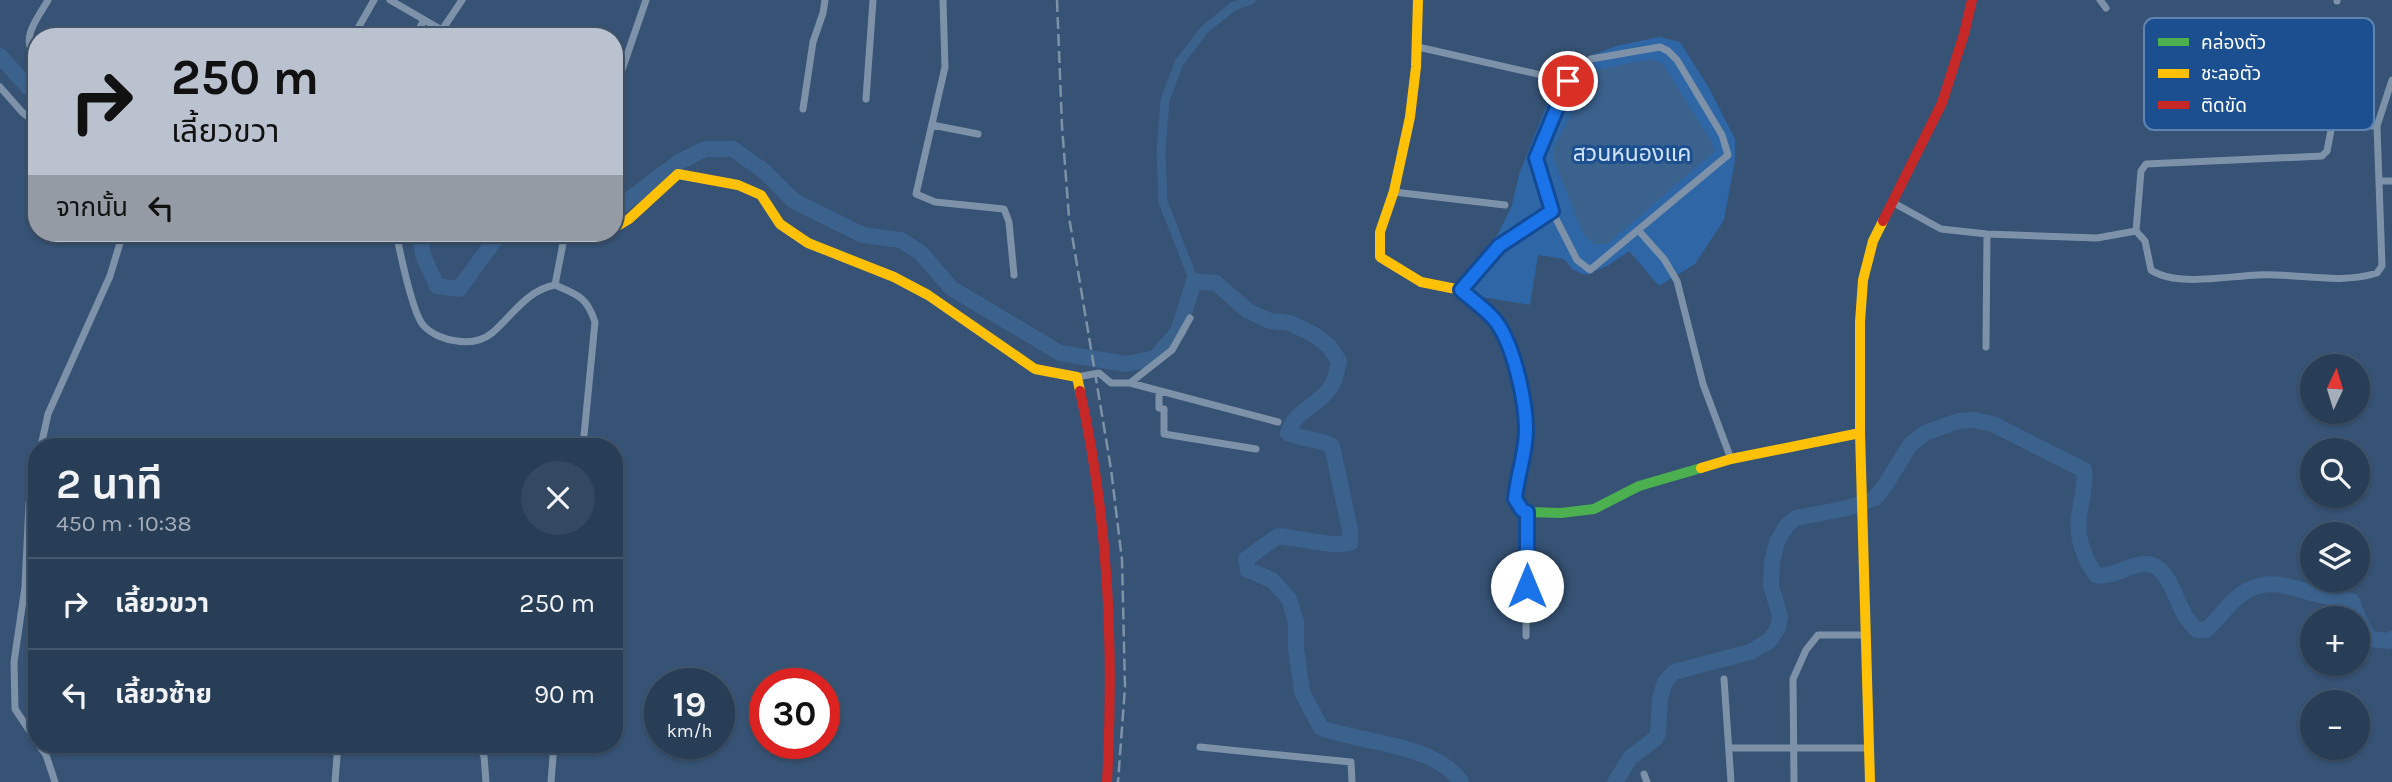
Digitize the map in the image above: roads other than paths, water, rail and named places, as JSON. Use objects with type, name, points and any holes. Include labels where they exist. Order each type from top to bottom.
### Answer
[{"type":"street","points":[[34,28],[48,0]]},
{"type":"street","points":[[358,28],[374,0]]},
{"type":"street","points":[[390,0],[438,28]]},
{"type":"street","points":[[443,28],[462,0]]},
{"type":"street","points":[[623,67],[646,0]]},
{"type":"street","points":[[803,109],[813,42],[825,0]]},
{"type":"street","points":[[866,99],[873,0]]},
{"type":"street","points":[[943,0],[945,67],[916,194],[935,202],[1004,209],[1009,222],[1014,275]]},
{"type":"street","points":[[1418,0],[1418,47],[1408,132],[1377,247],[1380,257],[1408,276],[1422,282],[1461,290],[1494,318],[1502,330],[1523,400],[1526,432],[1515,499],[1522,510],[1561,513],[1594,509],[1639,486],[1731,459],[1860,433]]},
{"type":"street","points":[[1870,782],[1860,433],[1860,322],[1863,280],[1873,241],[1942,103],[1972,0]]},
{"type":"street","points":[[2100,0],[2106,8]]},
{"type":"street","points":[[420,28],[424,20]]},
{"type":"street","points":[[1418,47],[1568,81]]},
{"type":"street","points":[[1660,47],[1668,51],[1677,61],[1722,135],[1728,155],[1590,270],[1577,260],[1552,211],[1536,158],[1568,81],[1591,59],[1660,47]]},
{"type":"street","points":[[2331,130],[2327,152],[2322,156],[2146,163],[2141,171],[2136,231],[2145,241],[2151,270],[2160,276],[2214,280],[2259,275],[2331,278],[2377,273],[2382,266],[2377,126],[2392,80]]},
{"type":"street","points":[[0,87],[28,117]]},
{"type":"street","points":[[933,125],[978,134]]},
{"type":"street","points":[[623,223],[677,174],[738,185],[761,195],[780,224],[808,243],[894,277],[928,295],[1035,369],[1077,377],[1099,373],[1111,383],[1130,383],[1278,422]]},
{"type":"street","points":[[2380,181],[2392,181]]},
{"type":"street","points":[[1394,192],[1505,205]]},
{"type":"street","points":[[1892,202],[1941,229],[1987,234],[2097,238],[2136,231]]},
{"type":"street","points":[[1461,290],[1499,246],[1552,211]]},
{"type":"street","points":[[1639,231],[1664,259],[1677,281],[1703,384],[1731,459]]},
{"type":"street","points":[[1986,347],[1987,234]]},
{"type":"street","points":[[43,438],[48,414],[110,276],[119,242]]},
{"type":"street","points":[[398,242],[419,318],[434,334],[451,341],[473,341],[489,336],[520,304],[547,287],[555,285],[578,295],[590,306],[595,322],[584,438]]},
{"type":"street","points":[[555,285],[563,242]]},
{"type":"street","points":[[1130,383],[1172,350],[1190,318]]},
{"type":"street","points":[[1077,377],[1098,482],[1111,591],[1111,712],[1107,782]]},
{"type":"street","points":[[1159,392],[1158,408],[1164,409],[1164,434],[1256,449]]},
{"type":"street","points":[[1526,636],[1527,512]]},
{"type":"street","points":[[28,520],[24,587],[14,662],[15,709],[28,729]]},
{"type":"street","points":[[24,587],[28,589]]},
{"type":"street","points":[[1794,782],[1793,679],[1806,650],[1818,635],[1866,635]]},
{"type":"street","points":[[1724,679],[1731,782]]},
{"type":"street","points":[[1200,747],[1352,762],[1352,782]]},
{"type":"street","points":[[1730,748],[1869,748]]},
{"type":"street","points":[[44,753],[55,782]]},
{"type":"street","points":[[335,782],[337,753]]},
{"type":"street","points":[[482,753],[486,782]]},
{"type":"street","points":[[551,782],[553,753]]},
{"type":"street","points":[[1644,774],[1647,782]]},
{"type":"waterway","points":[[1194,281],[1163,202],[1161,152],[1165,100],[1179,63],[1204,30],[1232,7],[1251,0]]},
{"type":"waterway","points":[[0,56],[28,87]]},
{"type":"waterway","points":[[623,204],[679,162],[705,149],[733,149],[764,171],[794,201],[863,235],[901,240],[921,253],[951,288],[1060,353],[1126,364],[1155,358],[1178,332],[1194,281],[1216,283],[1248,311],[1270,321],[1290,323],[1313,334],[1329,346],[1339,361],[1336,375],[1328,390],[1296,418],[1288,433],[1332,446],[1350,530],[1350,543],[1323,543],[1278,536],[1246,559],[1248,570],[1272,580],[1289,599],[1296,622],[1296,648],[1302,692],[1321,728],[1417,752],[1449,769],[1461,782]]},
{"type":"waterway","points":[[421,242],[423,255],[437,286],[459,289],[493,242]]},
{"type":"waterway","points":[[1615,782],[1631,757],[1658,734],[1660,698],[1665,682],[1674,672],[1750,652],[1769,641],[1778,628],[1780,616],[1771,586],[1772,562],[1777,542],[1787,525],[1796,518],[1848,508],[1875,498],[1910,445],[1925,433],[1958,421],[1973,420],[1993,424],[2084,470],[2079,536],[2083,552],[2096,575],[2109,575],[2138,565],[2153,565],[2165,576],[2186,617],[2197,630],[2206,630],[2241,594],[2259,586],[2278,584],[2352,601],[2361,625],[2370,639],[2392,639]]},
{"type":"railway","points":[[1057,0],[1069,217],[1111,469],[1122,560],[1125,687],[1118,782]]},
{"type":"park label","name":"สวนหนองแค","points":[[1632,153]]}]
